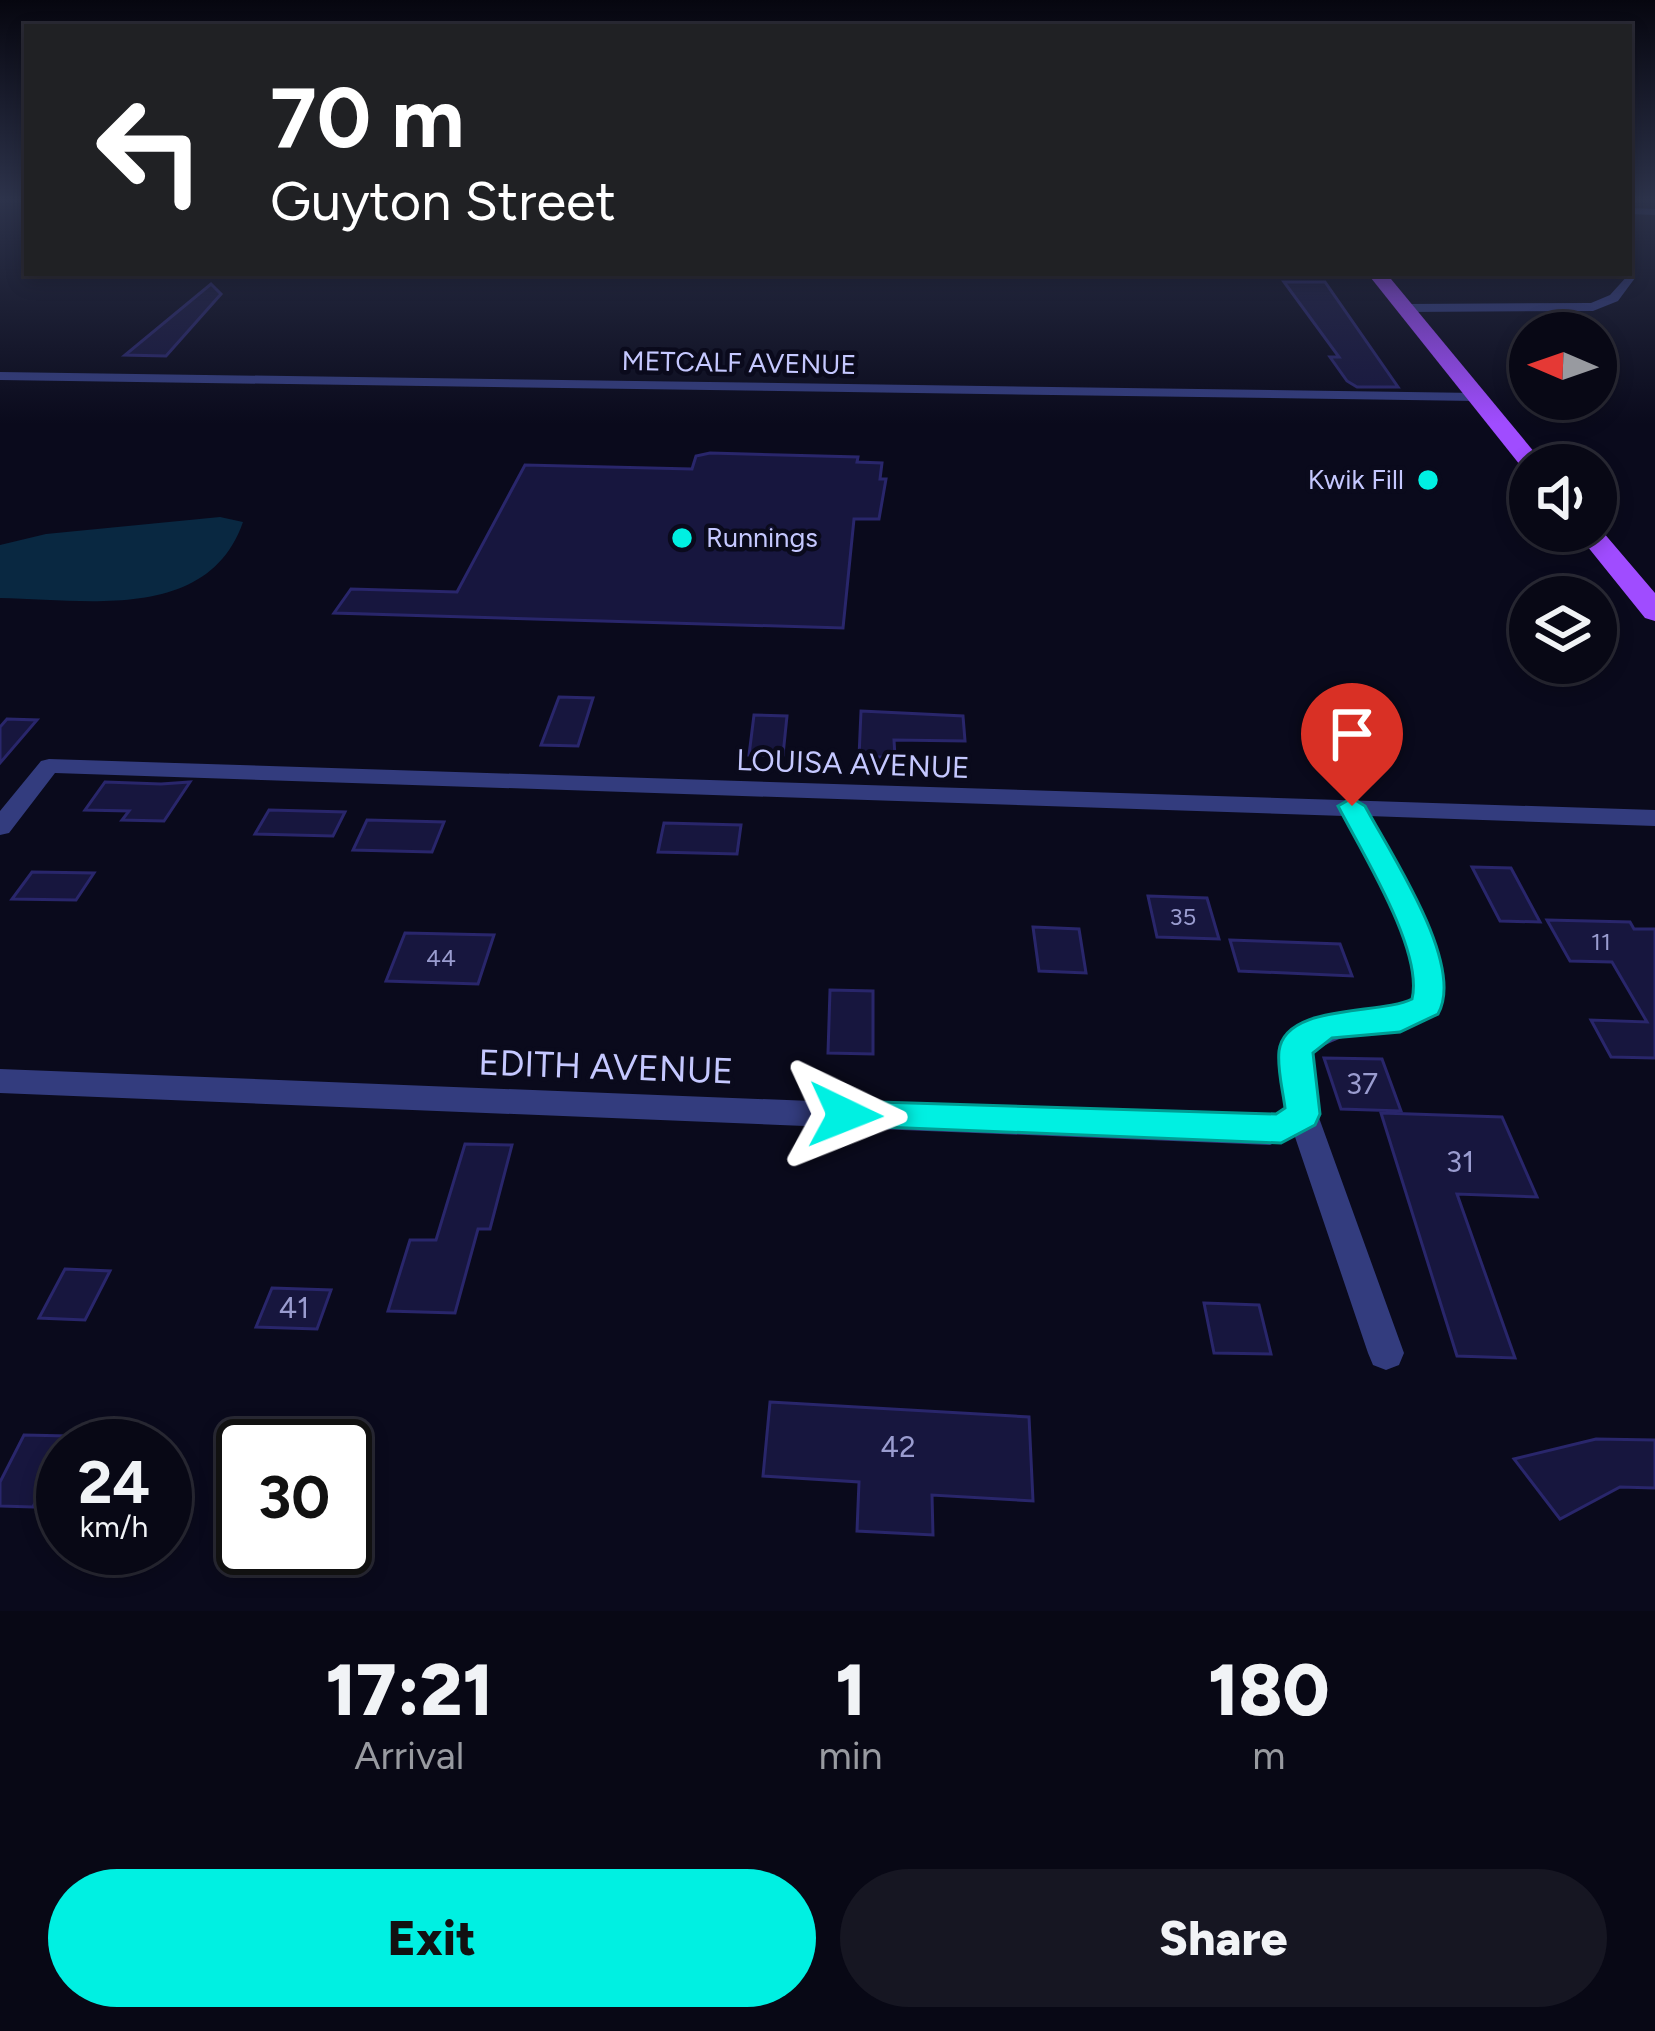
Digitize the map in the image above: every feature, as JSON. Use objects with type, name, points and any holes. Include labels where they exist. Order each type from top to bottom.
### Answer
[{"type":"main road","points":[[1378,276],[1516,444]]},
{"type":"main road","points":[[1605,552],[1655,612]]},
{"type":"street","points":[[1405,308],[1593,307],[1614,298],[1629,278]]},
{"type":"street","name":"METCALF AVENUE","points":[[0,376],[1477,397]]},
{"type":"street","name":"LOUISA AVENUE","points":[[0,826],[49,766],[1655,818]]},
{"type":"street","points":[[1352,806],[1409,916],[1432,985],[1426,1006],[1400,1020],[1324,1026],[1296,1049],[1292,1121],[1386,1353]]},
{"type":"street","name":"EDITH AVENUE","points":[[0,1082],[1292,1121]]},
{"type":"water","points":[[220,517],[243,522],[226,554],[202,577],[173,591],[105,601],[0,598],[0,545],[46,534]]},
{"type":"building","points":[[1284,282],[1325,282],[1398,387],[1357,387],[1347,381],[1330,357],[1339,357]]},
{"type":"building","points":[[211,284],[221,294],[166,356],[125,355]]},
{"type":"building","points":[[696,456],[858,457],[857,462],[882,463],[880,479],[886,479],[879,519],[854,519],[843,628],[334,613],[351,589],[457,592],[525,465],[692,469]]},
{"type":"building","points":[[559,697],[593,698],[578,746],[541,745]]},
{"type":"building","points":[[861,711],[963,716],[965,741],[894,740],[895,757],[859,757]]},
{"type":"building","points":[[754,715],[787,716],[783,755],[749,755]]},
{"type":"building","points":[[7,719],[37,720],[0,763],[0,727]]},
{"type":"building","points":[[1311,732],[1354,733],[1371,769],[1326,768]]},
{"type":"building","points":[[105,782],[190,782],[164,821],[122,820],[129,811],[85,810]]},
{"type":"building","points":[[269,810],[345,812],[333,836],[255,834]]},
{"type":"building","points":[[367,820],[444,822],[432,852],[353,850]]},
{"type":"building","points":[[664,823],[741,825],[737,854],[658,852]]},
{"type":"building","points":[[1472,867],[1511,868],[1540,922],[1500,921]]},
{"type":"building","points":[[32,872],[94,873],[76,900],[12,899]]},
{"type":"building","points":[[1148,896],[1207,898],[1219,939],[1157,937]]},
{"type":"building","points":[[1547,920],[1630,922],[1634,929],[1655,929],[1655,1058],[1611,1057],[1591,1020],[1647,1022],[1612,962],[1570,961]]},
{"type":"building","points":[[1033,927],[1079,929],[1086,973],[1039,971]]},
{"type":"building","points":[[405,933],[494,935],[478,984],[386,981]]},
{"type":"building","points":[[1230,940],[1340,944],[1352,976],[1239,971]]},
{"type":"building","points":[[830,990],[873,991],[873,1054],[828,1053]]},
{"type":"building","points":[[1324,1058],[1382,1059],[1401,1111],[1341,1109]]},
{"type":"building","points":[[1381,1113],[1502,1117],[1537,1197],[1457,1194],[1515,1358],[1457,1356]]},
{"type":"building","points":[[465,1144],[512,1145],[490,1229],[478,1229],[455,1313],[388,1311],[410,1240],[436,1240]]},
{"type":"building","points":[[65,1269],[110,1271],[85,1320],[39,1318]]},
{"type":"building","points":[[272,1288],[331,1290],[317,1329],[256,1327]]},
{"type":"building","points":[[1204,1303],[1259,1305],[1271,1354],[1214,1353]]},
{"type":"building","points":[[770,1402],[1029,1417],[1033,1501],[932,1495],[933,1535],[857,1531],[859,1482],[763,1476]]},
{"type":"building","points":[[24,1435],[36,1435],[33,1507],[0,1506],[0,1482]]},
{"type":"building","points":[[1596,1439],[1655,1440],[1655,1488],[1620,1487],[1560,1519],[1514,1459]]},
{"type":"place","name":"Kwik Fill","points":[[1428,480]]},
{"type":"place","name":"Runnings","points":[[682,538]]},
{"type":"route","points":[[845,1115],[1270,1132],[1281,1128],[1303,1114],[1296,1049],[1324,1026],[1400,1020],[1426,1006],[1432,985],[1409,916],[1352,806]]}]
